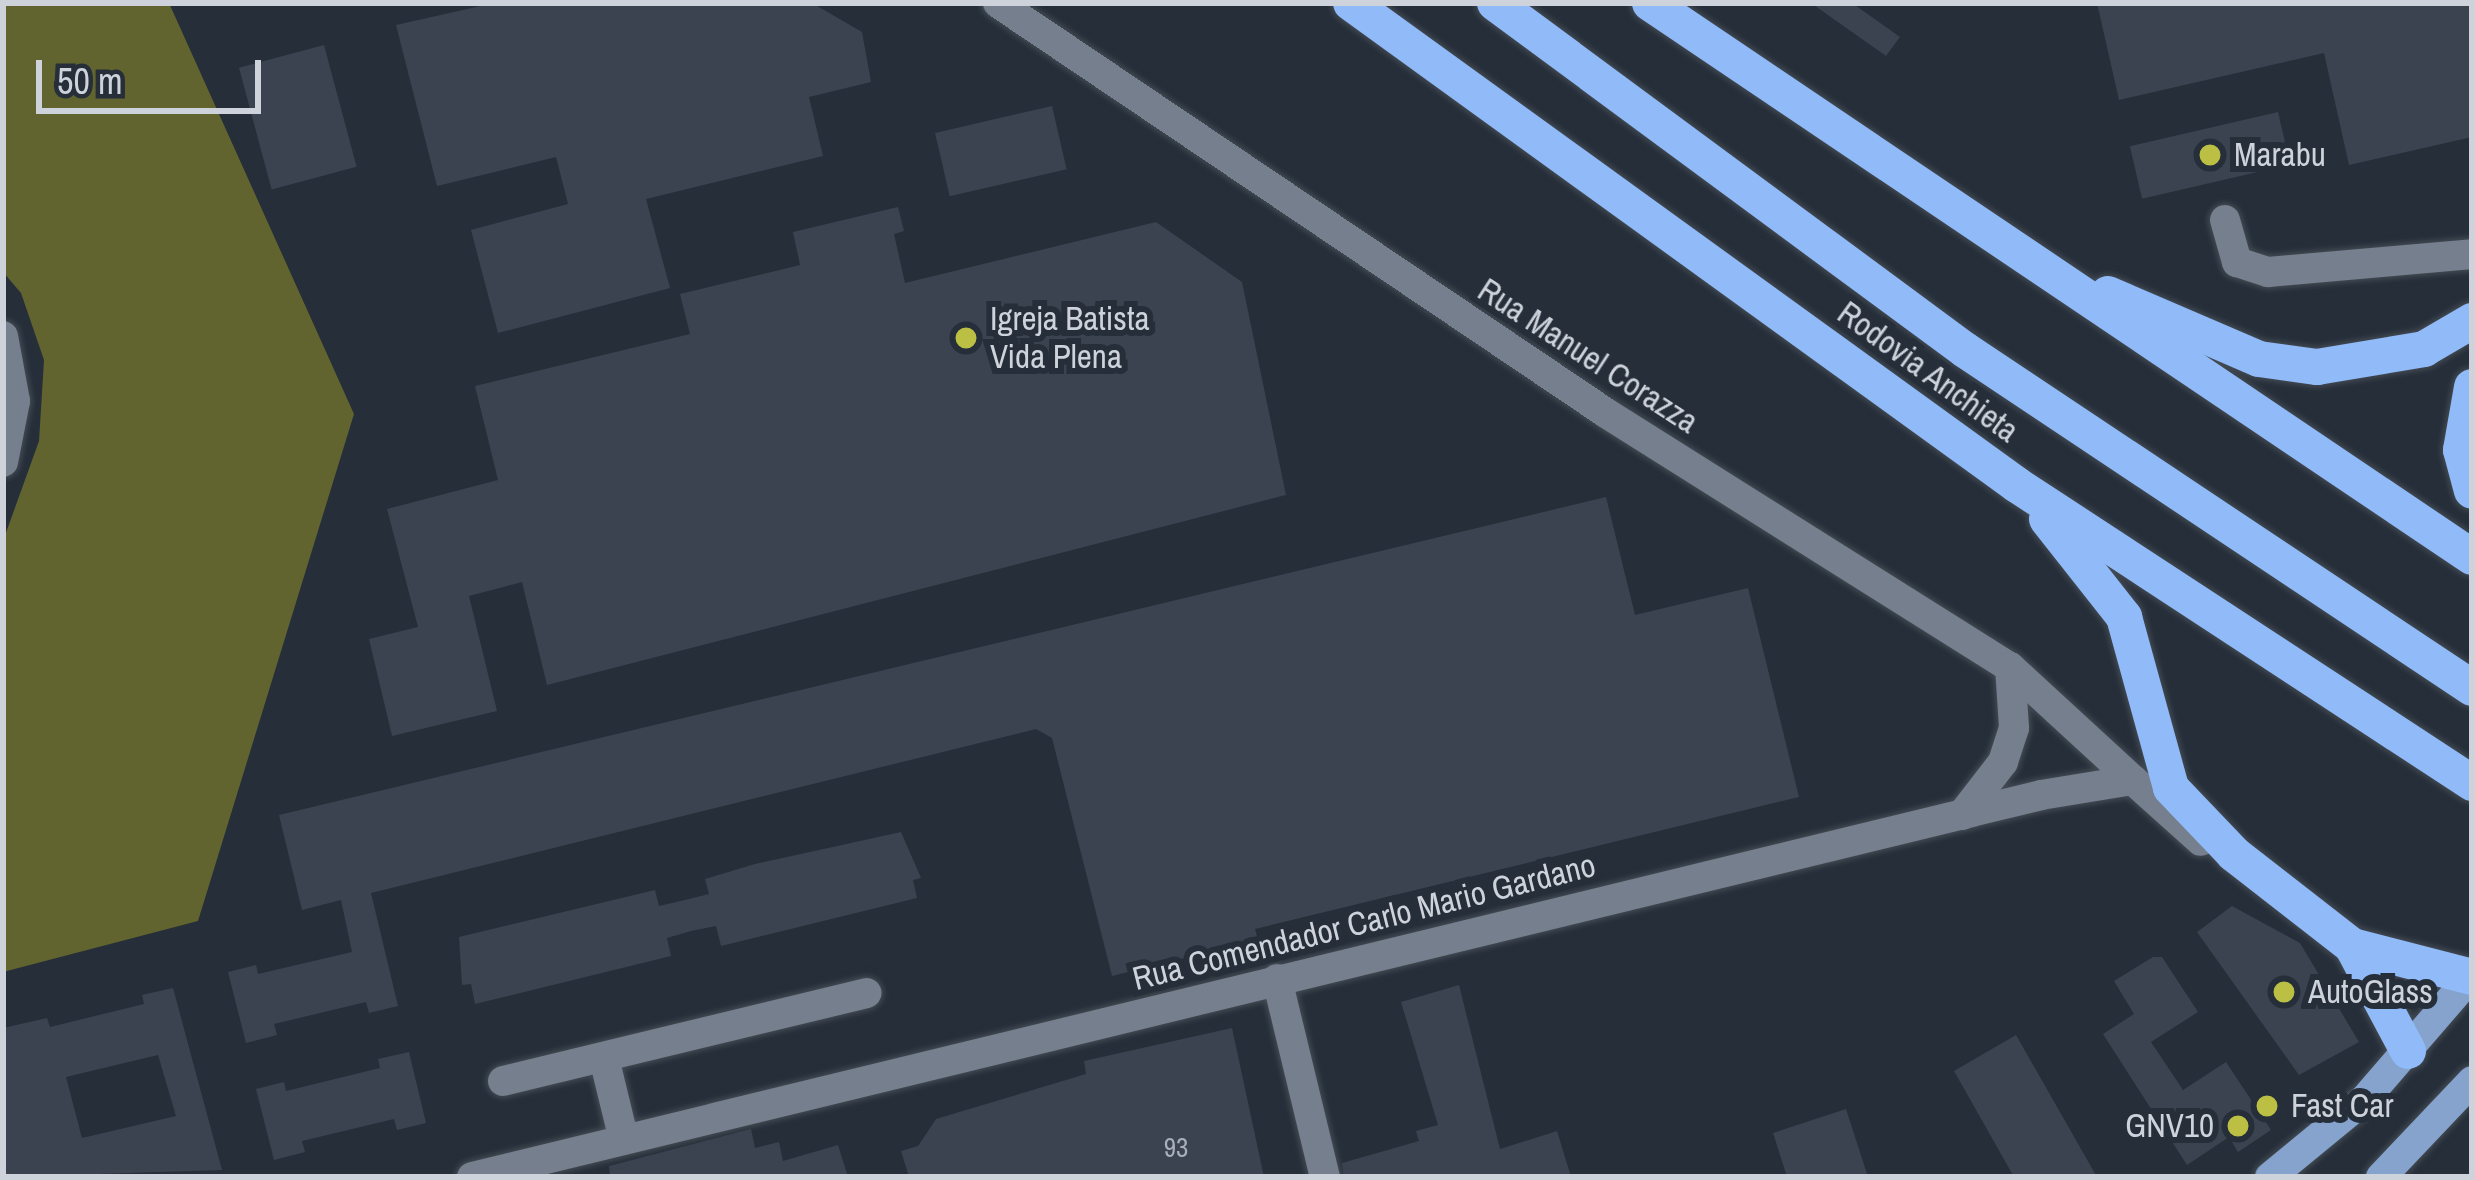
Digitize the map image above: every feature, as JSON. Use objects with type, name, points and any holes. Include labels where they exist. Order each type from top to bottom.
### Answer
[{"type":"highway","name":"Rodovia Anchieta","points":[[1352,3],[2017,485],[2469,781]]},
{"type":"highway","name":"Rodovia Anchieta","points":[[1496,3],[1965,350],[2472,688]]},
{"type":"highway","points":[[1650,3],[2472,557]]},
{"type":"highway","points":[[2059,278],[2260,358],[2317,367],[2424,349],[2472,321]]},
{"type":"highway","points":[[2472,387],[2461,450],[2472,491]]},
{"type":"highway","points":[[2017,485],[2123,617],[2171,788],[2247,864],[2352,946],[2408,1051]]},
{"type":"highway","points":[[2352,946],[2472,976]]},
{"type":"main road","points":[[2279,1171],[2408,1051],[2472,976]]},
{"type":"main road","points":[[2382,1176],[2472,1082]]},
{"type":"street","name":"Rua Manuel Corazza","points":[[998,3],[1606,413],[2010,667],[2133,780]]},
{"type":"street","points":[[2225,220],[2236,262],[2268,272],[2472,254]]},
{"type":"street","points":[[3,335],[15,401],[3,462]]},
{"type":"street","points":[[1962,814],[2003,762],[2014,728],[2010,667]]},
{"type":"street","points":[[2133,780],[2226,863],[2247,864]]},
{"type":"street","name":"Rua Comendador Carlo Mario Gardano","points":[[472,1177],[1962,814],[2133,780]]},
{"type":"street","points":[[1277,979],[1325,1177]]},
{"type":"street","points":[[503,1081],[866,993]]},
{"type":"street","points":[[604,1058],[624,1141]]},
{"type":"green space","points":[[3,3],[169,3],[354,414],[198,921],[3,972],[3,541],[39,441],[44,360],[21,293],[3,272]]},
{"type":"building","points":[[494,3],[812,3],[862,32],[871,82],[809,97],[823,156],[646,199],[670,288],[498,333],[471,230],[568,204],[556,157],[437,186],[396,25]]},
{"type":"building","points":[[1811,3],[1852,3],[1900,37],[1886,56]]},
{"type":"building","points":[[2097,3],[2472,3],[2472,137],[2349,165],[2324,53],[2119,100]]},
{"type":"building","points":[[324,45],[357,167],[272,189],[239,68]]},
{"type":"building","points":[[1052,106],[1067,169],[950,196],[935,133]]},
{"type":"building","name":"Marabu","points":[[2278,112],[2290,165],[2142,199],[2130,146]]},
{"type":"building","points":[[898,207],[904,231],[894,234],[905,283],[1156,222],[1242,282],[1286,495],[547,685],[522,582],[469,596],[497,711],[392,736],[369,639],[418,627],[387,509],[498,480],[475,386],[690,334],[680,294],[800,265],[793,232]]},
{"type":"building","points":[[1606,497],[1635,615],[1748,588],[1799,797],[1255,929],[1258,940],[1112,976],[1052,738],[1036,729],[371,893],[398,1006],[369,1013],[366,1002],[274,1024],[277,1035],[246,1043],[228,972],[256,965],[258,974],[352,952],[341,900],[302,910],[279,815]]},
{"type":"building","points":[[901,832],[921,878],[913,880],[917,898],[721,946],[716,926],[691,931],[667,938],[671,956],[475,1004],[471,984],[462,985],[459,937],[655,890],[659,906],[685,900],[709,894],[705,879]]},
{"type":"building","name":"AutoGlass","points":[[2232,906],[2300,943],[2359,1042],[2299,1075],[2197,932]]},
{"type":"building","points":[[2153,957],[2162,957],[2198,1012],[2151,1042],[2183,1090],[2226,1062],[2271,1130],[2238,1152],[2229,1137],[2187,1165],[2103,1034],[2134,1014],[2114,981]]},
{"type":"building","points":[[1459,985],[1500,1149],[1557,1131],[1571,1177],[1344,1177],[1342,1163],[1419,1141],[1416,1131],[1438,1125],[1401,1002]]},
{"type":"building","points":[[173,988],[222,1170],[3,1177],[3,1028],[47,1018],[50,1027],[144,1004],[142,995]],"holes":[[[158,1055],[176,1116],[82,1138],[66,1077]]]},
{"type":"building","points":[[1232,1028],[1264,1177],[909,1177],[901,1151],[918,1146],[936,1119],[1086,1074],[1084,1061]]},
{"type":"building","points":[[2016,1035],[2097,1177],[2014,1177],[1954,1071]]},
{"type":"building","points":[[409,1052],[426,1123],[397,1130],[394,1119],[302,1141],[305,1152],[274,1160],[256,1089],[284,1082],[286,1091],[380,1068],[378,1059]]},
{"type":"building","points":[[1846,1109],[1868,1177],[1787,1177],[1773,1133]]},
{"type":"building","points":[[751,1129],[755,1148],[779,1142],[783,1161],[838,1145],[848,1177],[610,1177],[609,1166]]},
{"type":"place","name":"Marabu","points":[[2210,155]]},
{"type":"place","name":"Igreja Batista Vida Plena","points":[[966,338]]},
{"type":"place","name":"AutoGlass","points":[[2284,992]]},
{"type":"place","name":"Fast Car","points":[[2267,1106]]},
{"type":"place","name":"GNV10","points":[[2238,1126]]}]
